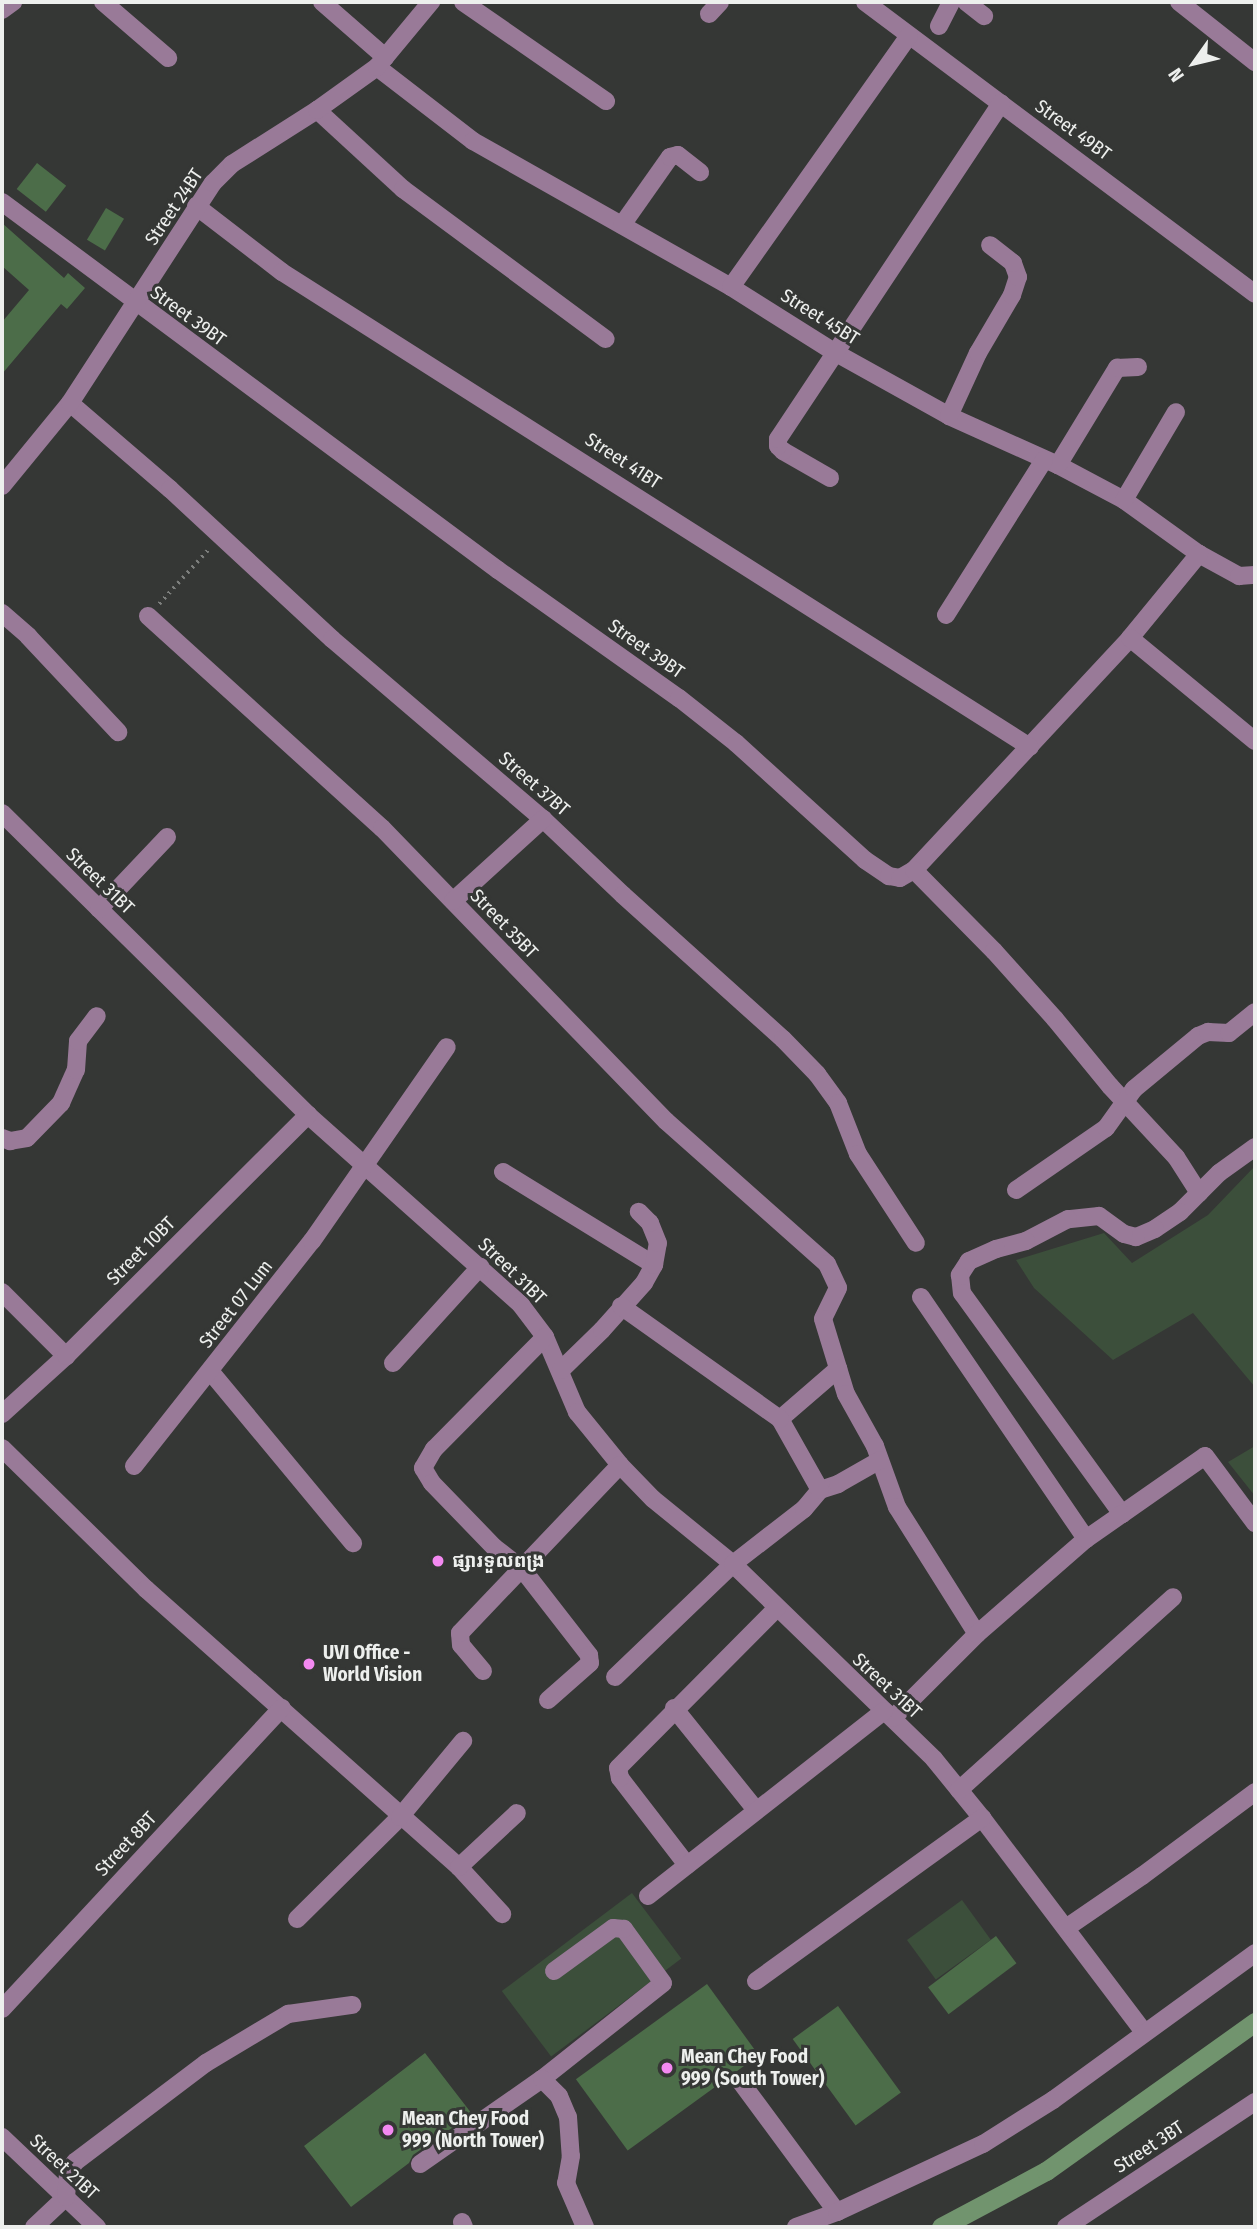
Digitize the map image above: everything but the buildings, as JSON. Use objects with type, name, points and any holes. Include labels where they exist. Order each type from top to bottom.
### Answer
[{"type":"street","points":[[2,10],[13,2]]},
{"type":"street","points":[[103,2],[168,58]]},
{"type":"street","name":"Street 45BT","points":[[322,2],[381,62],[473,141],[731,287],[836,353],[948,416],[1124,500],[1199,554],[1239,576],[1255,576]]},
{"type":"street","name":"Street 24BT","points":[[2,486],[70,403],[196,206],[232,164],[317,110],[381,62],[431,2]]},
{"type":"street","points":[[463,2],[606,101]]},
{"type":"street","points":[[939,26],[951,2]]},
{"type":"street","points":[[966,2],[984,16]]},
{"type":"street","points":[[1179,2],[1255,62]]},
{"type":"street","name":"Street 49BT","points":[[873,4],[909,36],[1255,294]]},
{"type":"street","points":[[731,287],[909,36]]},
{"type":"street","points":[[830,478],[783,451],[778,443],[1001,103]]},
{"type":"street","points":[[317,110],[403,189],[606,339]]},
{"type":"street","points":[[622,225],[670,157],[678,155],[701,172]]},
{"type":"street","name":"Street 39BT","points":[[2,202],[498,570],[679,698],[736,743],[865,860],[889,876],[900,878],[914,870]]},
{"type":"street","name":"Street 41BT","points":[[196,206],[282,272],[518,419],[1030,747]]},
{"type":"street","points":[[948,416],[978,354],[1012,295],[1018,277],[1013,263],[990,246]]},
{"type":"street","points":[[946,615],[1117,368],[1138,368]]},
{"type":"street","name":"Street 37BT","points":[[70,403],[221,536],[332,639],[543,818],[622,895],[734,993],[817,1074],[838,1103],[863,1163],[916,1242]]},
{"type":"street","points":[[1124,500],[1176,412]]},
{"type":"street","points":[[1199,554],[1130,638],[914,870],[1003,961],[1123,1101],[1176,1157],[1199,1193]]},
{"type":"street","points":[[2,613],[28,636],[118,732]]},
{"type":"street","name":"Street 35BT","points":[[148,616],[382,828],[666,1121],[827,1264],[838,1288],[823,1319],[838,1370]]},
{"type":"street","points":[[1130,638],[1255,740]]},
{"type":"street","name":"Street 31BT","points":[[2,814],[308,1115],[521,1305],[545,1337],[577,1412],[620,1465],[653,1499],[733,1564],[888,1714],[959,1790],[1144,2032]]},
{"type":"street","points":[[453,901],[543,818]]},
{"type":"street","points":[[99,909],[167,837]]},
{"type":"street","points":[[1016,1190],[1106,1128],[1123,1101],[1198,1036],[1208,1032],[1229,1033],[1255,1012]]},
{"type":"street","points":[[2,1138],[10,1141],[27,1138],[61,1103],[76,1070],[78,1041],[97,1016]]},
{"type":"street","name":"Street 07 Lum","points":[[134,1466],[312,1241],[447,1047]]},
{"type":"street","name":"Street 10BT","points":[[2,1414],[66,1356],[308,1115]]},
{"type":"street","points":[[1122,1514],[962,1293],[960,1275],[969,1261],[996,1249],[1026,1241],[1068,1219],[1099,1216],[1124,1234],[1136,1237],[1180,1212],[1219,1173],[1255,1147]]},
{"type":"street","points":[[503,1172],[654,1265]]},
{"type":"street","points":[[561,1370],[594,1339],[644,1283],[654,1265],[658,1243],[650,1223],[639,1212]]},
{"type":"street","points":[[393,1363],[480,1267]]},
{"type":"street","points":[[2,1292],[66,1356]]},
{"type":"street","points":[[921,1297],[1086,1539]]},
{"type":"street","points":[[621,1306],[780,1419],[820,1490]]},
{"type":"street","points":[[545,1337],[441,1442],[423,1468],[432,1483],[485,1538],[523,1570],[589,1655],[590,1663],[548,1700]]},
{"type":"street","points":[[780,1419],[838,1370],[846,1394],[880,1460],[897,1507],[977,1634]]},
{"type":"street","points":[[210,1371],[352,1543]]},
{"type":"street","points":[[2,1448],[139,1582],[400,1817],[460,1867],[502,1914]]},
{"type":"street","points":[[648,1896],[756,1810],[888,1714],[1086,1539],[1205,1456],[1255,1522]]},
{"type":"street","points":[[615,1677],[733,1564],[804,1509],[820,1490],[838,1484],[880,1460]]},
{"type":"street","points":[[483,1671],[461,1645],[460,1633],[523,1570],[620,1465]]},
{"type":"street","points":[[959,1790],[1173,1597]]},
{"type":"street","points":[[687,1864],[620,1778],[618,1768],[674,1708],[777,1608]]},
{"type":"street","name":"Street 8BT","points":[[2,2009],[282,1708]]},
{"type":"street","points":[[674,1708],[756,1810]]},
{"type":"street","points":[[297,1919],[400,1817],[463,1741]]},
{"type":"street","points":[[1066,1928],[1142,1876],[1255,1792]]},
{"type":"street","points":[[460,1867],[517,1812]]},
{"type":"street","points":[[756,1981],[982,1818]]},
{"type":"street","points":[[420,2164],[542,2079],[663,1983],[624,1929],[613,1928],[554,1971]]},
{"type":"street","points":[[796,2227],[837,2212],[983,2144],[1053,2100],[1255,1953]]},
{"type":"street","points":[[34,2227],[66,2197],[68,2174],[75,2162],[206,2063],[288,2014],[352,2005]]},
{"type":"street","points":[[542,2079],[559,2096],[568,2117],[571,2156],[566,2183],[585,2227]]},
{"type":"street","points":[[740,2081],[837,2212]]},
{"type":"street","name":"Street 3BT","points":[[1066,2227],[1255,2102]]},
{"type":"street","name":"Street 21BT","points":[[2,2137],[97,2227]]},
{"type":"path","points":[[148,616],[221,536]]},
{"type":"green space","points":[[1255,1166],[1255,1387],[1193,1313],[1113,1360],[1034,1288],[1016,1260],[1104,1233],[1132,1263],[1208,1215]]},
{"type":"green space","points":[[1255,1446],[1255,1496],[1228,1462]]},
{"type":"green space","points":[[632,1893],[681,1958],[551,2057],[502,1991]]},
{"type":"green space","points":[[962,1900],[991,1940],[936,1980],[907,1940]]},
{"type":"waterway","points":[[941,2227],[1046,2171],[1255,2022]]},
{"type":"place","name":"ផ្សារទួលពង្រ","points":[[438,1561]]},
{"type":"place","name":"UVI Office - World Vision","points":[[309,1664]]},
{"type":"place","name":"Mean Chey Food 999 (South Tower)","points":[[667,2068]]},
{"type":"place","name":"Mean Chey Food 999 (North Tower)","points":[[388,2130]]}]
